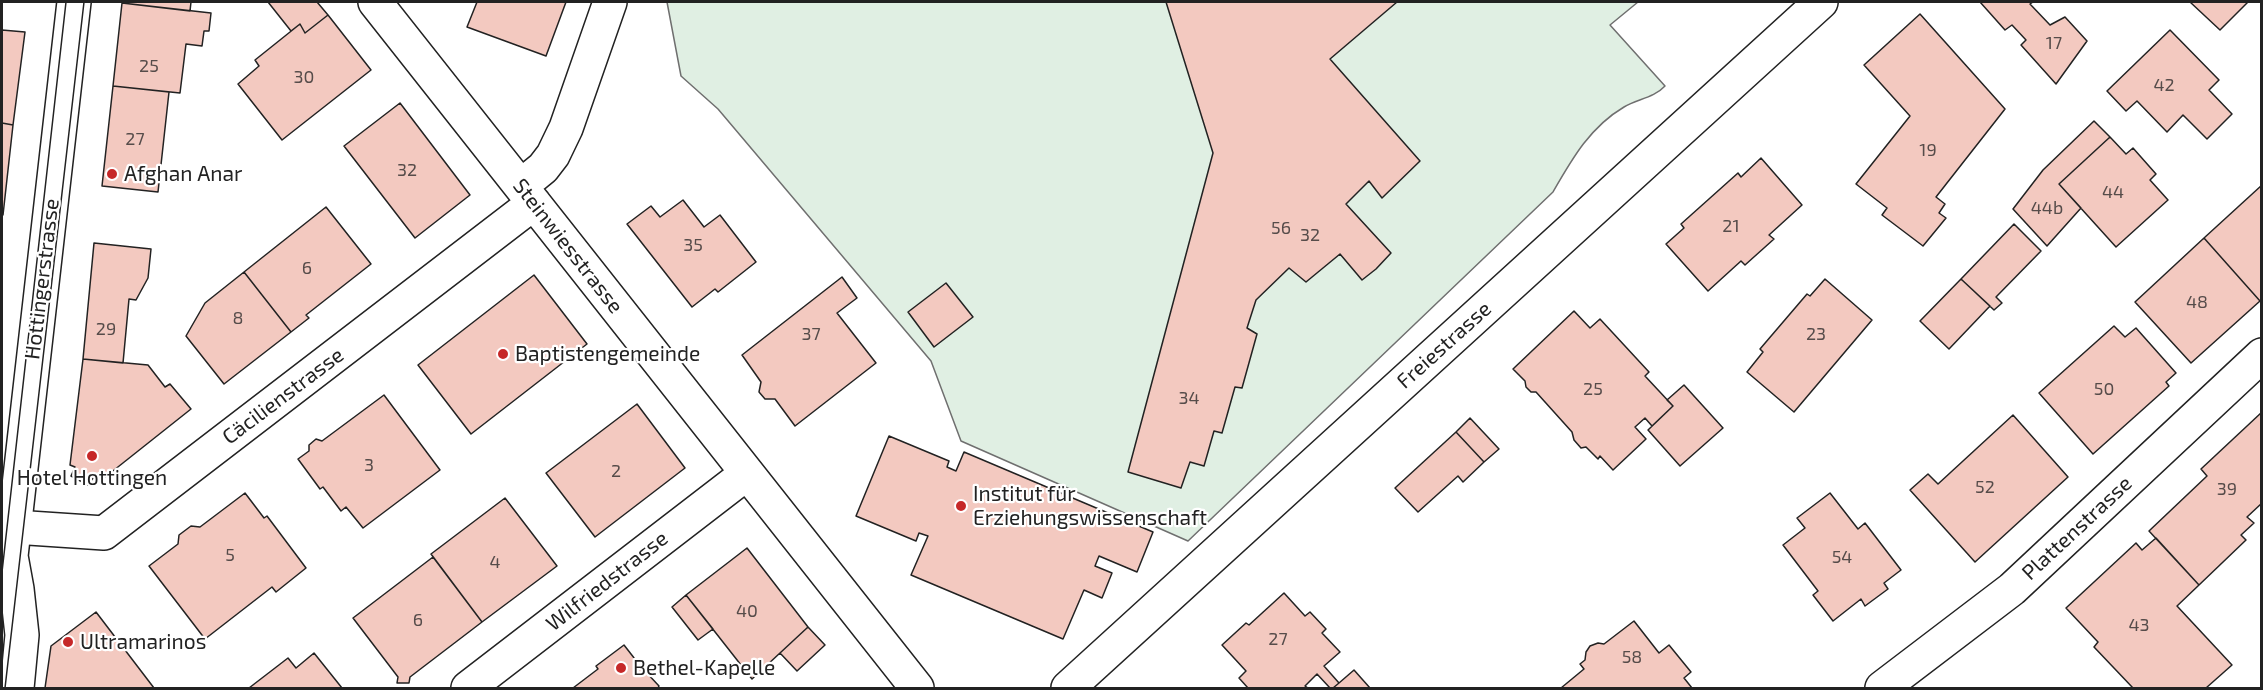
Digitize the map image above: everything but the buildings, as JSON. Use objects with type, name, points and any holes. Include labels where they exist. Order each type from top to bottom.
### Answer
[{"type":"street","name":"Hottingerstrasse","points":[[17,688],[22,635],[17,589],[9,551],[74,2]]},
{"type":"street","name":"Steinwiesstrasse","points":[[375,2],[917,688]]},
{"type":"street","name":"Cäcilienstrasse","points":[[9,551],[104,533],[527,194],[562,137],[610,2]]},
{"type":"street","name":"Freiestrasse","points":[[1068,688],[1821,2]]},
{"type":"street","name":"Plattenstrasse","points":[[1882,688],[2012,588],[2262,355]]},
{"type":"street","name":"Wilfriedstrasse","points":[[468,688],[746,474]]},
{"type":"green space","points":[[667,2],[1638,2],[1610,25],[1665,86],[1656,93],[1629,104],[1601,124],[1575,156],[1553,192],[1188,541],[961,441],[931,361],[718,109],[681,76]]},
{"type":"tram line","points":[[2,572],[66,2]]},
{"type":"tram line","points":[[5,688],[84,2]]},
{"type":"place","name":"Afghan Anar","points":[[112,174]]},
{"type":"place","name":"Baptistengemeinde","points":[[503,354]]},
{"type":"place","name":"Hotel Hottingen","points":[[92,456]]},
{"type":"place","name":"Institut für Erziehungswissenschaft","points":[[961,506]]},
{"type":"place","name":"Ultramarinos","points":[[68,642]]},
{"type":"place","name":"Bethel-Kapelle","points":[[621,668]]}]
